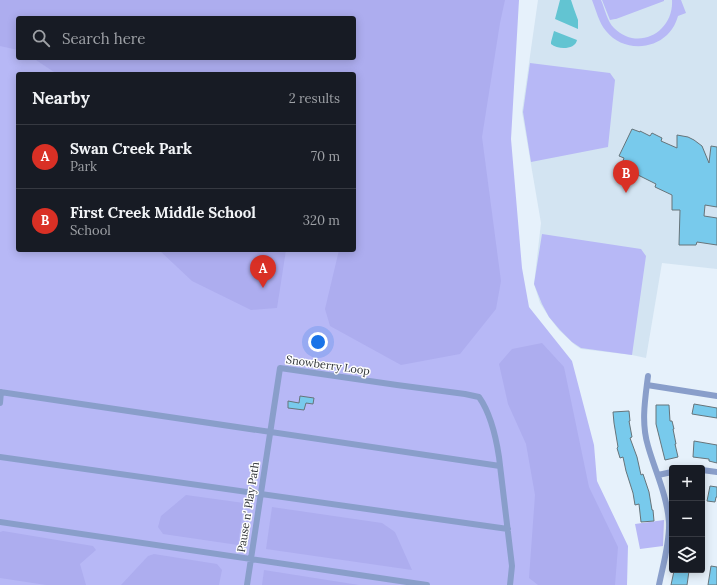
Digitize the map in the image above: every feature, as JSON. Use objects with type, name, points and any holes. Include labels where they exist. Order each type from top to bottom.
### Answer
[{"type":"street","name":"Snowberry Loop","points":[[270,432],[280,368],[479,397],[489,417],[494,432],[500,466],[512,566],[510,585]]},
{"type":"street","points":[[648,376],[643,414],[644,428],[647,445],[664,494],[669,523],[668,541],[659,585]]},
{"type":"street","points":[[647,385],[717,396]]},
{"type":"street","points":[[0,403],[1,392],[500,466]]},
{"type":"street","name":"Pause n' Play Path","points":[[247,585],[270,432]]},
{"type":"street","points":[[0,457],[508,529]]},
{"type":"street","points":[[705,470],[717,472]]},
{"type":"street","points":[[658,475],[669,473]]},
{"type":"street","points":[[0,522],[427,585]]},
{"type":"shaded area","points":[[0,0],[519,0],[511,139],[522,268],[529,307],[572,361],[594,445],[597,481],[628,546],[627,585],[0,585]]},
{"type":"shaded area","points":[[0,0],[505,0],[482,137],[501,281],[496,309],[460,354],[401,365],[330,326],[325,309],[339,252],[356,252],[356,72],[54,72],[36,60],[356,60],[356,16],[16,16],[16,50],[0,46]]},
{"type":"shaded area","points":[[538,0],[717,0],[717,269],[662,263],[646,358],[581,349],[559,330],[549,317],[540,303],[534,284],[541,223],[522,112]]},
{"type":"shaded area","points":[[560,0],[571,0],[578,20],[578,29],[555,19]]},
{"type":"shaded area","points":[[592,0],[601,0],[608,18],[614,28],[623,35],[633,38],[643,38],[653,35],[661,29],[667,21],[671,11],[672,0],[681,0],[686,13],[678,16],[671,30],[660,40],[644,46],[627,45],[619,42],[606,31]]},
{"type":"shaded area","points":[[602,0],[664,0],[664,1],[610,20]]},
{"type":"shaded area","points":[[554,31],[577,40],[576,43],[573,46],[566,48],[554,46],[551,42]]},
{"type":"shaded area","points":[[530,63],[610,73],[615,80],[608,147],[531,162],[523,112]]},
{"type":"shaded area","points":[[542,234],[641,249],[646,256],[632,355],[581,348],[572,342],[549,317],[534,284]]},
{"type":"shaded area","points":[[161,252],[286,252],[277,308],[251,310],[192,281]]},
{"type":"shaded area","points":[[542,343],[564,367],[589,487],[618,547],[615,585],[538,585],[529,578],[535,495],[526,444],[508,404],[499,364],[512,349]]},
{"type":"shaded area","points":[[186,495],[244,503],[238,545],[163,534],[158,527],[161,516]]},
{"type":"shaded area","points":[[272,507],[382,523],[395,532],[412,570],[266,549]]},
{"type":"shaded area","points":[[664,520],[663,546],[640,549],[635,524]]},
{"type":"shaded area","points":[[3,531],[93,546],[96,550],[80,564],[86,585],[46,585],[0,578],[0,532]]},
{"type":"shaded area","points":[[154,554],[217,564],[222,570],[219,585],[121,585],[148,556]]},
{"type":"shaded area","points":[[264,570],[359,585],[262,585]]},
{"type":"building","points":[[632,129],[650,136],[652,133],[662,138],[661,141],[677,148],[677,135],[688,137],[702,146],[709,163],[711,146],[717,147],[717,207],[705,205],[704,216],[717,218],[717,245],[697,242],[696,245],[679,245],[680,210],[672,210],[672,195],[655,187],[656,184],[638,175],[639,174],[629,169],[629,167],[622,164],[624,158],[619,156]]},
{"type":"building","points":[[300,396],[314,398],[313,404],[306,403],[304,410],[288,408],[288,401],[299,403]]},
{"type":"building","points":[[694,404],[717,408],[717,418],[692,414]]},
{"type":"building","points":[[656,405],[669,405],[670,421],[672,421],[674,429],[678,457],[665,460],[656,424]]},
{"type":"building","points":[[629,411],[632,437],[630,438],[637,457],[641,475],[643,474],[649,492],[654,521],[641,522],[639,504],[635,505],[623,457],[620,458],[617,448],[613,412]]},
{"type":"building","points":[[694,441],[717,445],[717,463],[709,461],[709,459],[693,457]]},
{"type":"building","points":[[710,486],[717,487],[717,497],[715,502],[707,501]]},
{"type":"building","points":[[711,566],[717,567],[717,585],[708,585]]},
{"type":"building","points":[[674,573],[689,573],[687,585],[671,585]]},
{"type":"place","name":"First Creek Middle School","points":[[626,193]]},
{"type":"place","name":"Swan Creek Park","points":[[263,288]]}]
